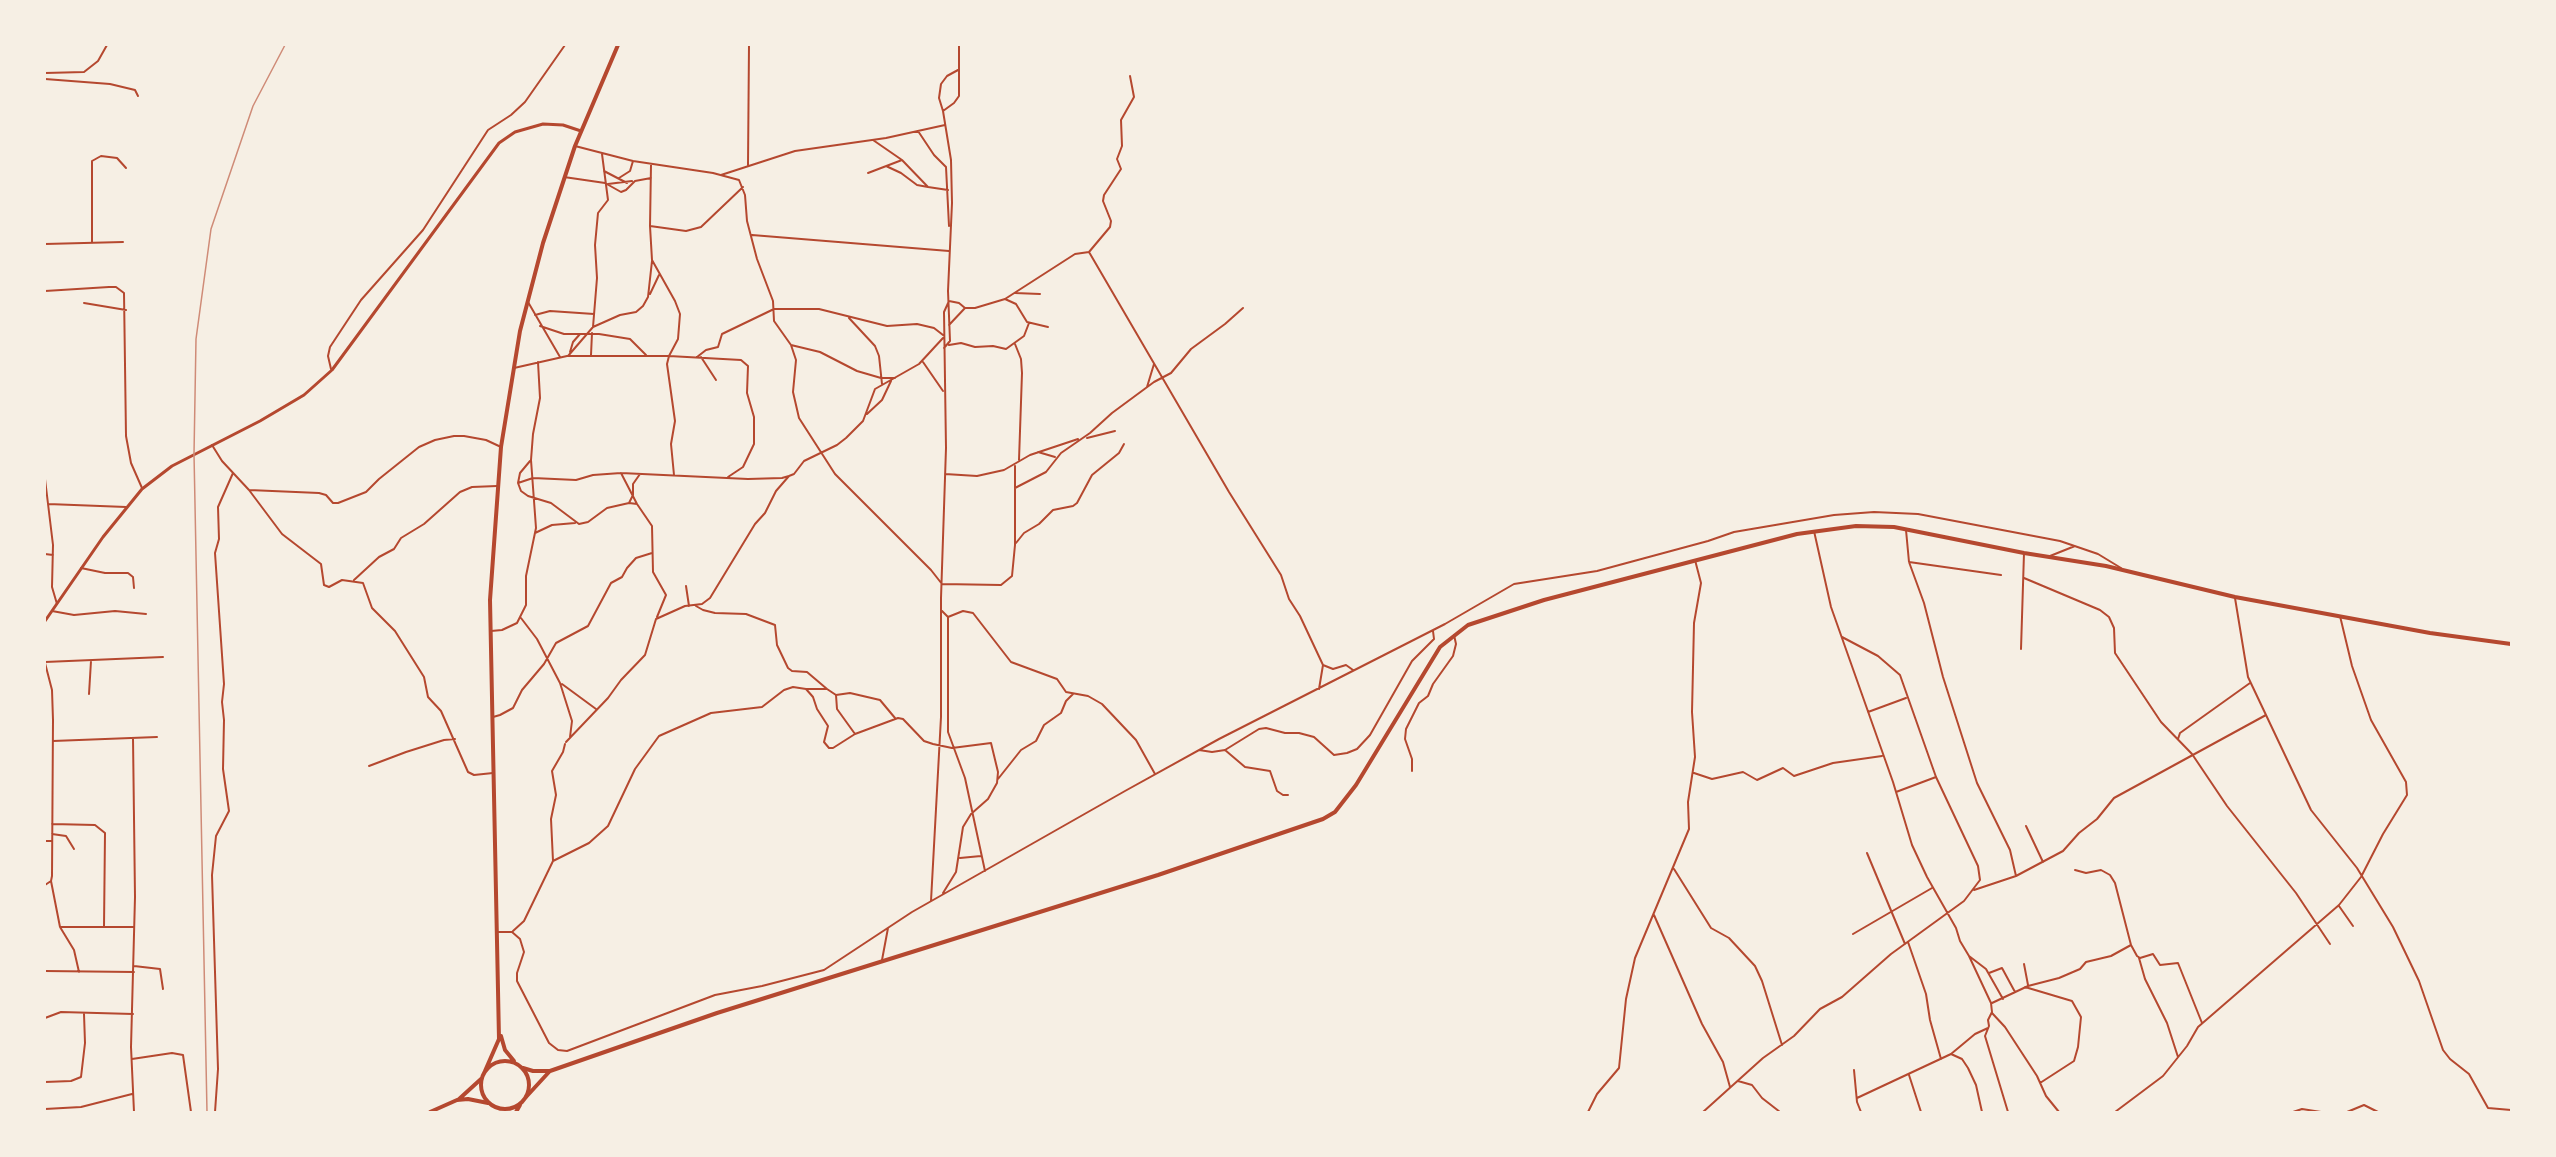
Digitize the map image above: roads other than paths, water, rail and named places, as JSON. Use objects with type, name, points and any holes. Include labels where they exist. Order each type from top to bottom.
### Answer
[{"type":"main road","points":[[430,1112],[457,1100],[481,1079],[497,1045],[499,1030],[490,631],[491,570],[501,447],[528,302],[564,177],[618,45]]},
{"type":"main road","points":[[45,621],[81,568],[142,489],[172,466],[296,400],[332,370],[499,143],[515,132],[543,124],[563,125],[581,131]]},
{"type":"main road","points":[[485,1071],[501,1061],[533,1071],[550,1071],[717,1013],[1158,875],[1323,819],[1343,803],[1433,657],[1454,634],[1479,620],[1518,608],[1695,560],[1814,531],[1856,526],[1906,530],[2123,570],[2235,597],[2430,633],[2511,644]]},
{"type":"main road","points":[[499,1030],[505,1050],[528,1077],[529,1087],[526,1097]]},
{"type":"main road","points":[[516,1112],[526,1097],[550,1071]]},
{"type":"main road","points":[[481,1079],[483,1096],[497,1112]]},
{"type":"main road","points":[[457,1100],[468,1099],[501,1109],[512,1109],[521,1104]]},
{"type":"street","points":[[45,73],[84,72],[98,61],[107,45]]},
{"type":"street","points":[[332,370],[328,356],[330,347],[361,300],[423,230],[488,130],[518,109],[566,45]]},
{"type":"street","points":[[748,45],[748,165]]},
{"type":"street","points":[[943,111],[957,101],[959,45]]},
{"type":"street","points":[[948,345],[951,160],[939,98],[941,84],[947,76],[958,70]]},
{"type":"street","points":[[949,326],[965,308],[1005,299],[1075,254],[1089,252],[1111,223],[1103,201],[1104,195],[1121,169],[1117,159],[1122,146],[1121,120],[1134,96],[1130,76]]},
{"type":"street","points":[[45,79],[110,84],[135,90],[138,96]]},
{"type":"street","points":[[721,175],[808,148],[873,140],[945,125]]},
{"type":"street","points":[[918,131],[934,155],[946,167],[951,230]]},
{"type":"street","points":[[873,140],[902,160],[928,187]]},
{"type":"street","points":[[575,146],[633,161],[739,180],[743,187],[751,235],[761,274],[772,295],[774,321],[791,345],[796,365],[793,392],[797,412],[835,474],[931,570],[942,584]]},
{"type":"street","points":[[569,355],[593,327],[597,278],[598,213],[608,200],[602,154]]},
{"type":"street","points":[[92,243],[92,161],[101,156],[117,158],[126,168]]},
{"type":"street","points":[[868,173],[902,160]]},
{"type":"street","points":[[618,178],[630,171],[633,161]]},
{"type":"street","points":[[648,297],[652,260],[651,164]]},
{"type":"street","points":[[886,166],[902,173],[917,185],[948,190]]},
{"type":"street","points":[[604,171],[627,183]]},
{"type":"street","points":[[564,177],[606,184],[651,178]]},
{"type":"street","points":[[606,184],[623,192],[635,181]]},
{"type":"street","points":[[650,226],[680,231],[701,227],[743,187]]},
{"type":"street","points":[[751,235],[950,251]]},
{"type":"street","points":[[45,244],[123,242]]},
{"type":"street","points":[[1089,252],[1229,492],[1281,575],[1289,599],[1300,616],[1323,665],[1319,689]]},
{"type":"street","points":[[652,260],[680,314],[678,339],[669,356],[668,370],[675,421],[671,444],[674,475]]},
{"type":"street","points":[[593,327],[620,315],[636,312],[643,306],[659,275]]},
{"type":"street","points":[[45,291],[116,287],[124,293],[126,436],[130,463],[142,489]]},
{"type":"street","points":[[1015,293],[1040,294]]},
{"type":"street","points":[[1005,299],[1016,304],[1029,323],[1048,327]]},
{"type":"street","points":[[948,301],[959,303],[965,308]]},
{"type":"street","points":[[931,901],[939,746],[945,474],[943,324],[944,308],[948,301]]},
{"type":"street","points":[[528,302],[560,357]]},
{"type":"street","points":[[84,303],[126,310]]},
{"type":"street","points":[[1015,488],[1043,475],[1056,457],[1173,371],[1191,349],[1243,308]]},
{"type":"street","points":[[699,357],[706,350],[718,347],[722,334],[774,309],[819,309],[849,318],[863,319],[882,326],[916,324],[934,328],[943,336]]},
{"type":"street","points":[[535,315],[550,311],[594,314]]},
{"type":"street","points":[[849,318],[875,346],[879,356],[882,384]]},
{"type":"street","points":[[944,348],[961,343],[975,347],[993,346],[1006,349],[1024,336],[1029,323]]},
{"type":"street","points":[[934,328],[943,324]]},
{"type":"street","points":[[540,326],[557,333],[590,333],[630,339],[646,356]]},
{"type":"street","points":[[590,333],[591,356]]},
{"type":"street","points":[[569,355],[573,342],[580,334]]},
{"type":"street","points":[[866,415],[874,392],[882,384],[898,378],[923,362],[943,336]]},
{"type":"street","points":[[1015,344],[1021,359],[1022,373],[1019,462]]},
{"type":"street","points":[[791,345],[820,352],[857,371],[881,378],[898,378]]},
{"type":"street","points":[[514,368],[569,355],[669,356],[741,360],[748,366],[747,393],[754,417],[754,444],[743,467],[728,477]]},
{"type":"street","points":[[699,357],[716,380]]},
{"type":"street","points":[[490,631],[511,627],[521,618],[526,605],[526,576],[535,533],[531,460],[540,398],[538,362]]},
{"type":"street","points":[[923,362],[944,393]]},
{"type":"street","points":[[1147,388],[1154,364]]},
{"type":"street","points":[[518,483],[533,478],[576,480],[592,475],[621,472],[782,478],[794,474],[804,461],[837,445],[858,427],[866,415],[882,400],[891,381]]},
{"type":"street","points":[[945,474],[977,476],[1015,466],[1038,452],[1115,431]]},
{"type":"street","points":[[249,490],[319,493],[326,495],[333,503],[338,503],[366,492],[419,447],[435,440],[464,436],[486,440],[501,447]]},
{"type":"street","points":[[1015,544],[1024,533],[1053,510],[1077,503],[1092,475],[1119,453],[1124,444]]},
{"type":"street","points":[[212,445],[286,538],[321,564],[324,585],[329,587],[340,580],[354,580],[363,583],[372,609],[399,637],[423,677],[428,697],[441,711],[465,768],[471,774],[493,773]]},
{"type":"street","points":[[1038,452],[1056,457]]},
{"type":"street","points":[[531,460],[522,469],[518,483],[524,494],[551,503],[576,523]]},
{"type":"street","points":[[942,584],[1001,585],[1014,572],[1015,466]]},
{"type":"street","points":[[566,742],[604,703],[621,680],[645,655],[666,595],[653,572],[652,526],[637,504],[621,472]]},
{"type":"street","points":[[215,1112],[218,1069],[212,875],[216,836],[229,811],[224,781],[224,675],[215,553],[219,539],[218,507],[232,473]]},
{"type":"street","points":[[629,503],[633,495],[633,484],[640,474]]},
{"type":"street","points":[[656,619],[707,601],[754,524],[765,513],[776,491],[789,476]]},
{"type":"street","points":[[45,479],[53,555],[51,575],[57,604]]},
{"type":"street","points":[[354,580],[379,557],[394,549],[401,538],[424,524],[457,494],[472,487],[497,486]]},
{"type":"street","points":[[535,533],[552,525],[576,523],[583,525],[607,508],[629,503],[637,504]]},
{"type":"street","points":[[48,504],[126,507]]},
{"type":"street","points":[[512,932],[520,939],[524,952],[517,981],[549,1043],[554,1049],[562,1051],[581,1047],[730,990],[762,986],[824,970],[931,901],[1155,774],[1433,630],[1514,584],[1597,571],[1734,532],[1845,514],[1882,512],[1918,514],[1961,524],[2020,532],[2098,554],[2123,570]]},
{"type":"street","points":[[1906,530],[1909,562],[1920,592],[1943,677],[1977,783],[1987,799],[2010,850],[2016,876]]},
{"type":"street","points":[[1814,531],[1831,607],[1884,756],[1912,844],[1932,888],[1969,956],[1992,1012],[2005,1027],[2046,1096],[2059,1112]]},
{"type":"street","points":[[2046,557],[2075,546]]},
{"type":"street","points":[[492,717],[513,708],[522,690],[560,639],[588,626],[611,583],[622,577],[636,558],[652,553]]},
{"type":"street","points":[[2021,649],[2024,553]]},
{"type":"street","points":[[45,554],[53,555]]},
{"type":"street","points":[[1588,1112],[1597,1094],[1618,1068],[1632,967],[1654,915],[1661,891],[1689,829],[1688,802],[1695,757],[1692,712],[1694,633],[1701,583],[1695,560]]},
{"type":"street","points":[[1909,562],[2001,575]]},
{"type":"street","points":[[81,568],[105,573],[128,573],[133,577],[134,588]]},
{"type":"street","points":[[2024,578],[2106,614],[2114,628],[2115,653],[2161,722],[2192,754],[2227,806],[2318,923],[2330,944]]},
{"type":"street","points":[[686,586],[689,606]]},
{"type":"street","points":[[2235,597],[2250,683],[2311,810],[2361,877],[2393,927],[2434,1017],[2443,1050],[2450,1059],[2469,1074],[2488,1108],[2511,1110]]},
{"type":"street","points":[[696,606],[715,613],[746,614],[775,625],[777,645],[788,669],[807,672],[836,695],[850,693],[880,700],[895,718]]},
{"type":"street","points":[[941,610],[948,617],[946,722],[952,748],[963,769],[985,871]]},
{"type":"street","points":[[52,611],[74,615],[115,611],[146,614]]},
{"type":"street","points":[[948,617],[963,611],[973,613],[1011,662],[1057,679],[1065,691],[1089,696],[1107,708],[1136,740],[1155,774]]},
{"type":"street","points":[[2115,1112],[2159,1079],[2202,1023],[2339,905],[2361,877],[2383,834],[2405,800],[2408,785],[2371,720],[2352,666],[2340,616]]},
{"type":"street","points":[[495,932],[512,932],[520,927],[553,861],[552,810],[556,795],[552,771],[571,736],[572,722],[560,683],[532,630],[521,618]]},
{"type":"street","points":[[1199,750],[1212,752],[1225,750],[1259,729],[1266,728],[1314,737],[1334,755],[1357,749],[1370,735],[1412,661],[1434,639],[1433,630]]},
{"type":"street","points":[[1412,771],[1412,759],[1405,739],[1406,729],[1419,703],[1428,696],[1433,684],[1453,656],[1456,644],[1454,634]]},
{"type":"street","points":[[1703,1112],[1763,1058],[1782,1045],[1820,1009],[1838,1001],[1906,943],[1964,901],[1980,880],[1980,870],[1936,777],[1898,673],[1878,656],[1842,638]]},
{"type":"street","points":[[79,972],[74,950],[60,927],[51,881],[52,690],[45,663],[163,657]]},
{"type":"street","points":[[88,694],[91,661]]},
{"type":"street","points":[[1323,665],[1333,669],[1346,665],[1353,670]]},
{"type":"street","points":[[560,683],[596,709]]},
{"type":"street","points":[[2178,739],[2180,734],[2250,683]]},
{"type":"street","points":[[553,861],[589,843],[608,826],[635,769],[659,736],[711,713],[762,707],[788,688],[827,689]]},
{"type":"street","points":[[806,689],[826,722],[825,745],[833,748],[855,734],[895,718],[903,719],[924,741],[939,746],[952,748],[991,743],[998,768],[998,780]]},
{"type":"street","points":[[941,896],[953,879],[959,858],[961,834],[971,814],[988,800],[998,780],[1021,750],[1036,741],[1044,725],[1061,712],[1066,701],[1073,694]]},
{"type":"street","points":[[836,695],[837,709],[855,734]]},
{"type":"street","points":[[1868,712],[1906,698]]},
{"type":"street","points":[[1972,891],[2016,876],[2063,851],[2097,819],[2114,798],[2266,714]]},
{"type":"street","points":[[53,741],[157,737]]},
{"type":"street","points":[[133,738],[135,897],[132,1094],[134,1112]]},
{"type":"street","points":[[369,766],[406,752],[454,739]]},
{"type":"street","points":[[1225,750],[1245,767],[1270,771],[1276,791],[1288,795]]},
{"type":"street","points":[[1694,772],[1712,779],[1743,772],[1757,780],[1783,768],[1794,776],[1833,764],[1884,756]]},
{"type":"street","points":[[45,762],[51,762]]},
{"type":"street","points":[[1896,792],[1936,777]]},
{"type":"street","points":[[45,805],[51,804]]},
{"type":"street","points":[[52,824],[95,825],[105,833],[104,927]]},
{"type":"street","points":[[2026,826],[2043,862]]},
{"type":"street","points":[[52,834],[66,836],[74,849]]},
{"type":"street","points":[[45,841],[52,841]]},
{"type":"street","points":[[1867,853],[1926,994],[1930,1020],[1941,1059]]},
{"type":"street","points":[[959,858],[981,856]]},
{"type":"street","points":[[1673,867],[1711,928],[1729,938],[1755,966],[1782,1045]]},
{"type":"street","points":[[2075,870],[2086,873],[2101,870],[2112,878],[2131,945],[2139,958],[2145,979],[2167,1023],[2178,1057]]},
{"type":"street","points":[[45,885],[51,881]]},
{"type":"street","points":[[1853,934],[1932,888]]},
{"type":"street","points":[[2339,905],[2353,926]]},
{"type":"street","points":[[1654,915],[1702,1024],[1723,1062],[1730,1087]]},
{"type":"street","points":[[60,927],[133,927]]},
{"type":"street","points":[[882,960],[888,928]]},
{"type":"street","points":[[1990,1003],[2003,999],[2026,986],[2059,978],[2080,969],[2086,962],[2111,956],[2131,945]]},
{"type":"street","points":[[2139,958],[2152,954],[2160,965],[2178,963],[2202,1023]]},
{"type":"street","points":[[1969,956],[1985,967],[2003,999]]},
{"type":"street","points":[[2024,964],[2026,986]]},
{"type":"street","points":[[134,966],[159,969],[163,989]]},
{"type":"street","points":[[1989,973],[2002,968],[2016,992]]},
{"type":"street","points":[[45,971],[134,972]]},
{"type":"street","points":[[2026,986],[2072,1001],[2081,1017],[2074,1061],[2040,1083]]},
{"type":"street","points":[[45,1018],[61,1012],[133,1014]]},
{"type":"street","points":[[1992,1012],[1985,1036],[2008,1112]]},
{"type":"street","points":[[45,1082],[71,1081],[81,1077],[85,1036],[84,1014]]},
{"type":"street","points":[[1857,1098],[1951,1054],[1975,1034],[1988,1028]]},
{"type":"street","points":[[132,1059],[172,1053],[183,1055],[191,1112]]},
{"type":"street","points":[[1951,1054],[1962,1059],[1968,1068],[1976,1085],[1982,1112]]},
{"type":"street","points":[[1854,1070],[1857,1105],[1862,1112]]},
{"type":"street","points":[[1909,1074],[1921,1112]]},
{"type":"street","points":[[1738,1081],[1752,1085],[1762,1098],[1780,1112]]},
{"type":"street","points":[[45,1108],[81,1107],[132,1094]]},
{"type":"street","points":[[2347,1112],[2364,1105],[2378,1112]]},
{"type":"street","points":[[2293,1112],[2302,1109],[2321,1112]]},
{"type":"railway","points":[[207,1112],[194,454],[196,339],[211,229],[253,106],[285,45]]}]
